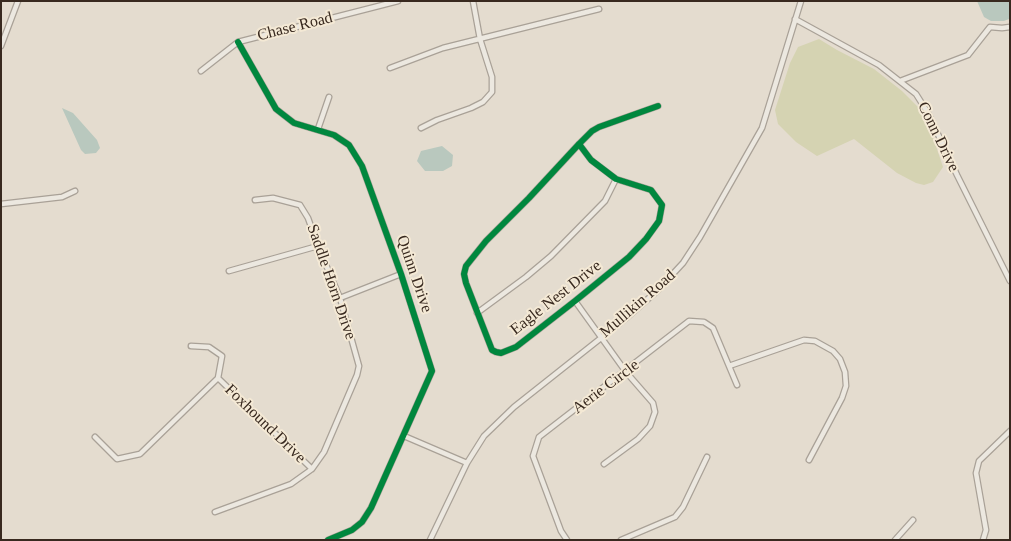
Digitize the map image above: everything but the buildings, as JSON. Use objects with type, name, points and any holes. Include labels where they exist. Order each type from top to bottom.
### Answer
[{"type":"street","points":[[1,46],[18,1]]},
{"type":"street","name":"Chase Road","points":[[201,71],[238,42],[398,1]]},
{"type":"street","points":[[421,128],[483,102],[492,92],[492,77],[480,39],[473,1]]},
{"type":"street","name":"Mullikin Road","points":[[430,540],[466,463],[484,436],[514,407],[657,291],[683,263],[700,237],[762,128],[801,1]]},
{"type":"street","points":[[390,68],[443,48],[599,9]]},
{"type":"street","name":"Conn Drive","points":[[795,19],[879,65],[916,94],[928,113],[1010,281]]},
{"type":"street","points":[[900,82],[968,55],[990,27],[1010,27]]},
{"type":"street","name":"Quinn Drive","points":[[238,42],[276,109],[294,123],[334,135],[349,145],[362,166],[401,274],[432,371],[371,508],[362,522],[352,530],[328,540]]},
{"type":"street","points":[[318,129],[329,97]]},
{"type":"street","name":"Eagle Nest Drive","points":[[579,144],[591,160],[616,179],[651,190],[662,205],[659,221],[629,258],[516,347],[501,353],[492,350],[464,274],[466,266],[486,241],[579,144],[592,132],[599,127],[658,106]]},
{"type":"street","points":[[477,313],[551,256],[605,201],[616,179]]},
{"type":"street","points":[[1,204],[62,197],[75,191]]},
{"type":"street","name":"Saddle Horn Drive","points":[[215,512],[291,484],[312,469],[324,452],[358,375],[359,366],[340,298],[308,218],[300,205],[273,198],[255,200]]},
{"type":"street","points":[[229,271],[318,246]]},
{"type":"street","points":[[340,298],[401,274]]},
{"type":"street","points":[[575,301],[626,372],[653,402],[655,412],[650,426],[638,439],[604,464]]},
{"type":"street","name":"Aerie Circle","points":[[567,540],[561,531],[533,456],[539,437],[690,321],[704,322],[713,328],[737,385]]},
{"type":"street","points":[[729,366],[804,340],[814,341],[833,351],[840,360],[845,372],[846,386],[842,398],[809,460]]},
{"type":"street","points":[[95,437],[117,459],[140,454],[218,378],[222,356],[209,347],[191,346]]},
{"type":"street","name":"Foxhound Drive","points":[[218,378],[312,469]]},
{"type":"street","points":[[990,540],[983,539],[986,530],[976,473],[979,461],[1010,431]]},
{"type":"street","points":[[404,436],[466,463]]},
{"type":"street","points":[[621,540],[675,517],[683,507],[707,457]]},
{"type":"street","points":[[895,540],[913,520]]},
{"type":"shaded area","points":[[977,1],[1010,1],[1009,19],[991,21],[984,17]]},
{"type":"shaded area","points":[[819,39],[874,69],[902,91],[920,109],[933,137],[943,167],[933,182],[924,185],[916,183],[897,173],[854,139],[817,156],[796,142],[778,124],[775,110],[790,63],[798,47]]},
{"type":"shaded area","points":[[62,108],[73,113],[97,140],[100,148],[96,153],[85,154],[81,150]]},
{"type":"shaded area","points":[[442,146],[453,155],[452,166],[443,171],[425,171],[417,161],[421,151]]},
{"type":"cycle path","points":[[238,42],[276,109],[294,123],[334,135],[349,145],[362,166],[401,274],[432,371],[371,508],[362,522],[352,530],[328,540]]},
{"type":"cycle path","points":[[579,144],[591,160],[616,179],[651,190],[662,205],[659,221],[646,239],[629,257],[575,301],[516,347],[501,353],[496,352],[492,350],[466,283],[464,274],[466,266],[486,241],[529,198],[579,144],[592,131],[658,106]]}]
